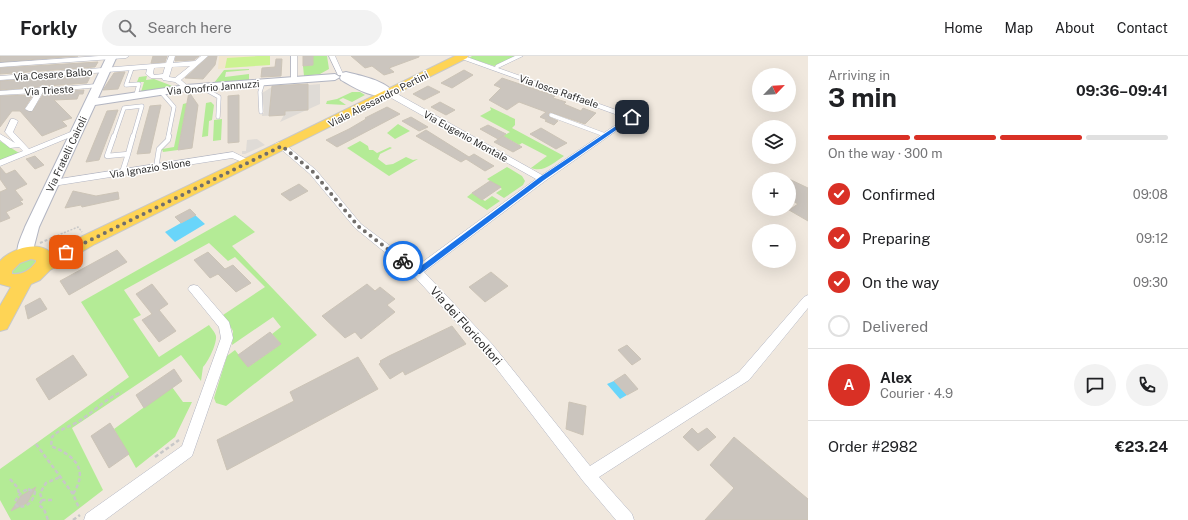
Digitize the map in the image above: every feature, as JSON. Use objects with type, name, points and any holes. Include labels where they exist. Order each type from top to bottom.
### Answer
[{"type":"main road","name":"Viale Alessandro Pertini","points":[[253,158],[287,144],[460,56]]},
{"type":"main road","points":[[9,274],[36,273],[43,259],[85,235],[253,158]]},
{"type":"main road","points":[[43,259],[89,240],[253,158]]},
{"type":"main road","points":[[0,300],[13,260],[24,251],[37,252],[43,259]]},
{"type":"main road","points":[[0,323],[9,274]]},
{"type":"street","points":[[1,79],[20,56]]},
{"type":"street","name":"Via Fratelli Cairoli","points":[[24,251],[53,183],[112,56]]},
{"type":"street","points":[[0,65],[62,58],[126,56]]},
{"type":"street","points":[[172,56],[165,79],[177,80],[186,88]]},
{"type":"street","points":[[177,80],[205,56]]},
{"type":"street","points":[[294,56],[294,80]]},
{"type":"street","points":[[333,56],[342,76],[364,88],[385,93]]},
{"type":"street","name":"Via Iosca Raffaele","points":[[417,272],[542,178],[632,117],[460,56]]},
{"type":"street","points":[[498,66],[520,56]]},
{"type":"street","points":[[29,109],[62,58]]},
{"type":"street","name":"Via Cesare Balbo","points":[[1,79],[197,63]]},
{"type":"street","points":[[150,67],[149,74],[153,77],[166,76]]},
{"type":"street","name":"Via Onofrio Jannuzzi","points":[[90,102],[186,88],[342,76]]},
{"type":"street","name":"Via Trieste","points":[[0,93],[98,86]]},
{"type":"street","name":"Via Eugenio Montale","points":[[385,93],[542,178]]},
{"type":"street","points":[[14,121],[9,132],[28,152]]},
{"type":"street","points":[[0,163],[76,133]]},
{"type":"street","points":[[0,136],[13,146],[21,144]]},
{"type":"street","name":"Via dei Floricoltori","points":[[287,144],[313,172],[358,226],[417,272],[488,348],[588,476],[626,520]]},
{"type":"street","name":"Via Ignazio Silone","points":[[53,183],[233,155],[253,158]]},
{"type":"street","points":[[92,520],[187,451],[227,338],[225,326],[194,289]]},
{"type":"street","points":[[588,476],[744,376],[808,300]]},
{"type":"lane","points":[[132,68],[126,86],[139,84],[136,95]]},
{"type":"lane","points":[[261,112],[260,92],[263,82]]},
{"type":"lane","points":[[201,87],[219,97],[218,117]]},
{"type":"lane","points":[[156,168],[159,149],[168,140],[174,107],[161,92]]},
{"type":"lane","points":[[122,173],[128,154],[134,134],[142,106],[124,108],[107,156],[128,154]]},
{"type":"lane","points":[[551,114],[605,135]]},
{"type":"path","points":[[24,251],[78,227],[85,235]]},
{"type":"path","points":[[73,494],[79,486],[81,480],[78,465],[72,455],[51,446],[52,437],[61,429],[86,417],[106,398],[122,392]]},
{"type":"path","points":[[36,444],[73,494],[79,508]]},
{"type":"path","points":[[42,500],[40,495],[42,488],[46,483],[60,477]]},
{"type":"path","points":[[10,479],[18,488],[19,494]]},
{"type":"path","points":[[31,489],[34,492],[34,497],[30,504],[20,508],[16,506],[15,503],[19,494],[25,490],[31,489]]},
{"type":"path","points":[[34,497],[40,495]]},
{"type":"path","points":[[42,500],[52,500]]},
{"type":"path","points":[[42,500],[38,505],[44,509],[48,520]]},
{"type":"shaded area","points":[[219,56],[270,56],[270,65],[218,69]]},
{"type":"shaded area","points":[[320,84],[320,104],[280,122],[284,115],[262,116],[264,113],[262,93],[272,87],[293,85],[308,109],[308,85]]},
{"type":"shaded area","points":[[257,139],[265,145],[242,154],[242,151],[246,151],[247,140]]},
{"type":"green space","points":[[270,56],[270,65],[225,68],[227,58]]},
{"type":"green space","points":[[313,56],[327,56],[329,69],[320,74],[304,76],[303,66],[313,65]]},
{"type":"green space","points":[[472,56],[516,56],[494,66],[469,58]]},
{"type":"green space","points":[[249,69],[226,72],[225,77],[249,74],[249,81],[214,83],[224,70]]},
{"type":"green space","points":[[147,76],[146,80],[154,79],[175,87],[141,92],[144,82],[137,82],[139,77]]},
{"type":"green space","points":[[352,92],[360,92],[365,95],[352,102],[343,98],[339,100],[346,105],[326,104],[327,101],[337,99]]},
{"type":"green space","points":[[211,102],[214,105],[212,120],[209,121],[208,136],[202,137],[206,103]]},
{"type":"green space","points":[[187,103],[178,150],[163,152],[162,149],[174,147],[183,104]]},
{"type":"green space","points":[[490,107],[515,119],[515,125],[512,128],[564,156],[544,168],[531,168],[547,156],[522,143],[519,145],[503,136],[510,132],[480,116],[491,110]]},
{"type":"green space","points":[[222,119],[221,140],[213,141],[214,120]]},
{"type":"green space","points":[[398,124],[410,131],[395,139],[387,133]]},
{"type":"green space","points":[[0,141],[19,153],[0,160]]},
{"type":"green space","points":[[360,141],[368,146],[369,150],[373,150],[377,153],[390,147],[392,148],[380,154],[378,159],[386,165],[393,164],[406,157],[413,160],[418,159],[389,176],[347,148]]},
{"type":"green space","points":[[507,167],[522,176],[525,181],[523,185],[504,198],[496,193],[502,189],[487,179]]},
{"type":"green space","points":[[472,193],[485,201],[492,196],[500,201],[487,210],[467,197]]},
{"type":"green space","points":[[235,215],[255,232],[232,246],[317,335],[226,406],[216,403],[214,398],[227,356],[235,350],[248,367],[281,344],[272,334],[281,327],[273,317],[232,345],[233,331],[223,315],[265,287],[235,257],[228,261],[209,243],[124,290],[141,315],[133,319],[159,357],[209,325],[216,336],[216,339],[212,353],[203,367],[201,381],[181,355],[72,428],[103,490],[64,520],[11,520],[0,500],[0,469],[129,377],[81,302]]},
{"type":"green space","points":[[28,258],[35,259],[36,264],[31,269],[21,275],[11,272],[13,266]]},
{"type":"green space","points":[[172,387],[183,402],[192,402],[175,437],[136,468],[114,429]]},
{"type":"water","points":[[195,215],[205,224],[175,242],[165,232]]},
{"type":"water","points":[[614,381],[627,395],[620,399],[607,384]]},
{"type":"building","points":[[0,56],[78,56],[0,62]]},
{"type":"building","points":[[153,56],[167,56],[165,62],[151,63]]},
{"type":"building","points":[[176,56],[199,56],[194,60],[175,61]]},
{"type":"building","points":[[209,56],[217,56],[215,65],[203,79],[185,78]]},
{"type":"building","points":[[303,56],[313,56],[313,65],[303,66]]},
{"type":"building","points":[[351,56],[419,57],[389,68],[394,72],[384,75],[372,66],[365,68]]},
{"type":"building","points":[[276,59],[282,59],[281,76],[261,77],[262,68],[275,67]]},
{"type":"building","points":[[98,62],[95,67],[0,74],[0,68]]},
{"type":"building","points":[[464,70],[473,75],[452,88],[441,83]]},
{"type":"building","points":[[125,72],[118,89],[103,90],[114,73]]},
{"type":"building","points":[[91,75],[87,83],[47,86],[43,84],[38,87],[0,90],[0,81]]},
{"type":"building","points":[[502,78],[555,96],[553,98],[566,102],[564,104],[581,111],[583,108],[596,113],[585,124],[550,112],[548,114],[549,117],[558,121],[554,125],[540,117],[546,112],[519,102],[507,110],[489,100],[501,88],[494,85]]},
{"type":"building","points":[[308,84],[308,110],[285,111],[285,115],[269,116],[272,86]]},
{"type":"building","points":[[428,86],[440,92],[424,100],[413,94]]},
{"type":"building","points":[[84,90],[83,94],[79,94],[77,99],[54,100],[72,118],[62,121],[67,126],[42,136],[20,111],[12,111],[0,127],[0,96],[33,95],[24,109],[32,112],[44,93]]},
{"type":"building","points":[[189,92],[198,105],[192,148],[178,150]]},
{"type":"building","points":[[239,95],[239,142],[228,143],[228,96]]},
{"type":"building","points":[[440,102],[455,110],[446,115],[431,107]]},
{"type":"building","points":[[161,105],[150,153],[137,154],[150,106]]},
{"type":"building","points":[[387,107],[400,114],[337,147],[326,140],[349,129],[366,119],[365,118]]},
{"type":"building","points":[[118,110],[99,160],[86,162],[107,111]]},
{"type":"building","points":[[411,117],[428,127],[419,131],[402,121]]},
{"type":"building","points":[[488,125],[506,134],[498,139],[480,129]]},
{"type":"building","points":[[541,128],[567,143],[556,149],[530,134]]},
{"type":"building","points":[[426,130],[469,157],[474,154],[494,166],[485,171],[466,159],[461,162],[416,136]]},
{"type":"building","points":[[503,136],[522,147],[513,152],[494,142]]},
{"type":"building","points":[[35,156],[44,165],[35,169],[26,159]]},
{"type":"building","points":[[0,167],[6,174],[15,170],[27,184],[15,190],[23,200],[20,201],[23,204],[6,212],[10,218],[0,222],[0,192],[7,189],[0,179]]},
{"type":"building","points":[[490,181],[501,187],[482,200],[472,193]]},
{"type":"building","points":[[796,182],[808,188],[808,221],[796,214],[796,205],[798,204],[796,203]]},
{"type":"building","points":[[299,184],[308,191],[290,201],[281,194]]},
{"type":"building","points":[[73,191],[96,196],[118,192],[119,199],[82,207],[81,205],[65,208]]},
{"type":"building","points":[[190,209],[196,215],[181,223],[175,217]]},
{"type":"building","points":[[117,250],[127,262],[69,295],[60,281]]},
{"type":"building","points":[[208,252],[225,269],[233,265],[251,283],[236,292],[218,274],[210,278],[194,260]]},
{"type":"building","points":[[491,272],[508,286],[485,302],[469,287]]},
{"type":"building","points":[[152,284],[168,304],[159,310],[176,331],[159,342],[142,320],[152,314],[136,294]]},
{"type":"building","points":[[367,284],[375,291],[380,287],[395,299],[387,305],[395,312],[361,339],[355,332],[345,338],[322,316]]},
{"type":"building","points":[[40,298],[47,309],[28,319],[25,306]]},
{"type":"building","points":[[452,326],[466,344],[405,375],[403,371],[390,379],[379,364],[381,362],[380,361],[389,356]]},
{"type":"building","points":[[270,332],[281,344],[248,367],[238,355]]},
{"type":"building","points":[[627,345],[641,359],[632,365],[618,350]]},
{"type":"building","points":[[73,355],[87,375],[49,400],[36,379]]},
{"type":"building","points":[[358,357],[378,389],[227,470],[217,440],[294,401],[290,392]]},
{"type":"building","points":[[174,369],[182,381],[144,408],[136,395]]},
{"type":"building","points":[[625,374],[638,389],[627,395],[614,381]]},
{"type":"building","points":[[569,402],[586,406],[583,435],[566,429]]},
{"type":"building","points":[[110,423],[129,454],[109,468],[91,436]]},
{"type":"building","points":[[692,428],[698,434],[707,428],[716,437],[698,451],[683,437]]},
{"type":"building","points":[[734,437],[808,499],[808,520],[705,520],[734,488],[710,465]]},
{"type":"building","points":[[36,487],[27,503],[11,511],[21,496]]},
{"type":"way so far","points":[[66,252],[282,146],[313,172],[358,226],[403,261]]},
{"type":"route","points":[[403,261],[417,272],[542,178],[632,117]]}]
